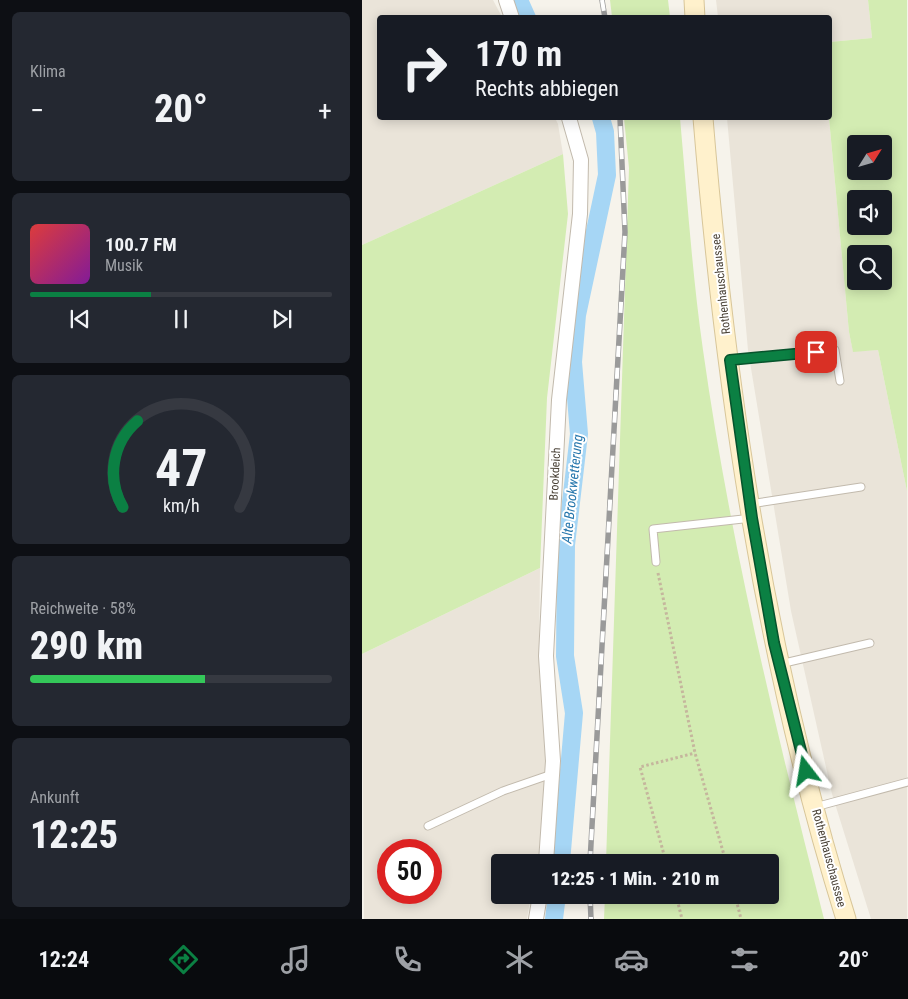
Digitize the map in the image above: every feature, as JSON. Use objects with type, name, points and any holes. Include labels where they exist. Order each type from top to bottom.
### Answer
[{"type":"main road","points":[[694,0],[695,15]]},
{"type":"main road","name":"Rothenhauschaussee","points":[[703,120],[730,360],[751,511],[780,664],[815,807],[846,919]]},
{"type":"street","points":[[506,0],[511,15]]},
{"type":"street","name":"Brookdeich","points":[[547,854],[552,774],[546,656],[559,400],[580,214],[581,160],[570,120]]},
{"type":"street","points":[[536,919],[538,904]]},
{"type":"lane","points":[[730,360],[835,350],[840,381]]},
{"type":"lane","points":[[656,562],[653,529],[751,511],[861,487]]},
{"type":"lane","points":[[780,664],[870,643]]},
{"type":"lane","points":[[428,826],[503,791],[552,774]]},
{"type":"lane","points":[[815,807],[908,782]]},
{"type":"path","points":[[656,562],[695,753],[724,854]]},
{"type":"path","points":[[664,854],[640,767],[695,753]]},
{"type":"path","points":[[678,904],[682,919]]},
{"type":"path","points":[[737,904],[741,919]]},
{"type":"shaded area","points":[[362,0],[493,0],[501,15],[377,15],[377,120],[556,120],[563,154],[362,245]]},
{"type":"shaded area","points":[[716,0],[868,0],[872,38],[832,42],[832,15],[718,15]]},
{"type":"shaded area","points":[[727,120],[829,120],[849,332],[853,351],[878,350],[907,491],[907,919],[871,919],[832,794],[791,611],[748,350]]},
{"type":"shaded area","points":[[540,568],[539,653],[546,762],[539,854],[491,854],[491,904],[530,904],[527,919],[364,919],[362,654]]},
{"type":"green space","points":[[610,0],[668,0],[670,15],[612,15]]},
{"type":"green space","points":[[868,0],[907,0],[907,491],[878,350],[853,352],[849,332],[829,120],[832,120],[832,42],[872,38]]},
{"type":"green space","points":[[624,120],[680,120],[699,321],[714,422],[740,565],[772,707],[824,919],[604,919],[605,904],[779,904],[779,854],[606,854],[629,168]]},
{"type":"green space","points":[[563,154],[568,214],[547,398],[540,568],[362,654],[362,245]]},
{"type":"waterway","name":"Alte Brookwetterung","points":[[519,0],[526,15]]},
{"type":"waterway","name":"Alte Brookwetterung","points":[[562,854],[574,713],[565,656],[566,545],[579,434],[573,362],[577,315],[607,175],[605,132],[602,120]]},
{"type":"waterway","name":"Alte Brookwetterung","points":[[554,919],[556,904]]},
{"type":"railway","points":[[602,0],[604,15]]},
{"type":"railway","points":[[590,854],[625,232],[620,120]]},
{"type":"railway","points":[[590,904],[591,919]]},
{"type":"route","points":[[806,771],[774,643],[752,518],[730,360],[816,352]]}]
